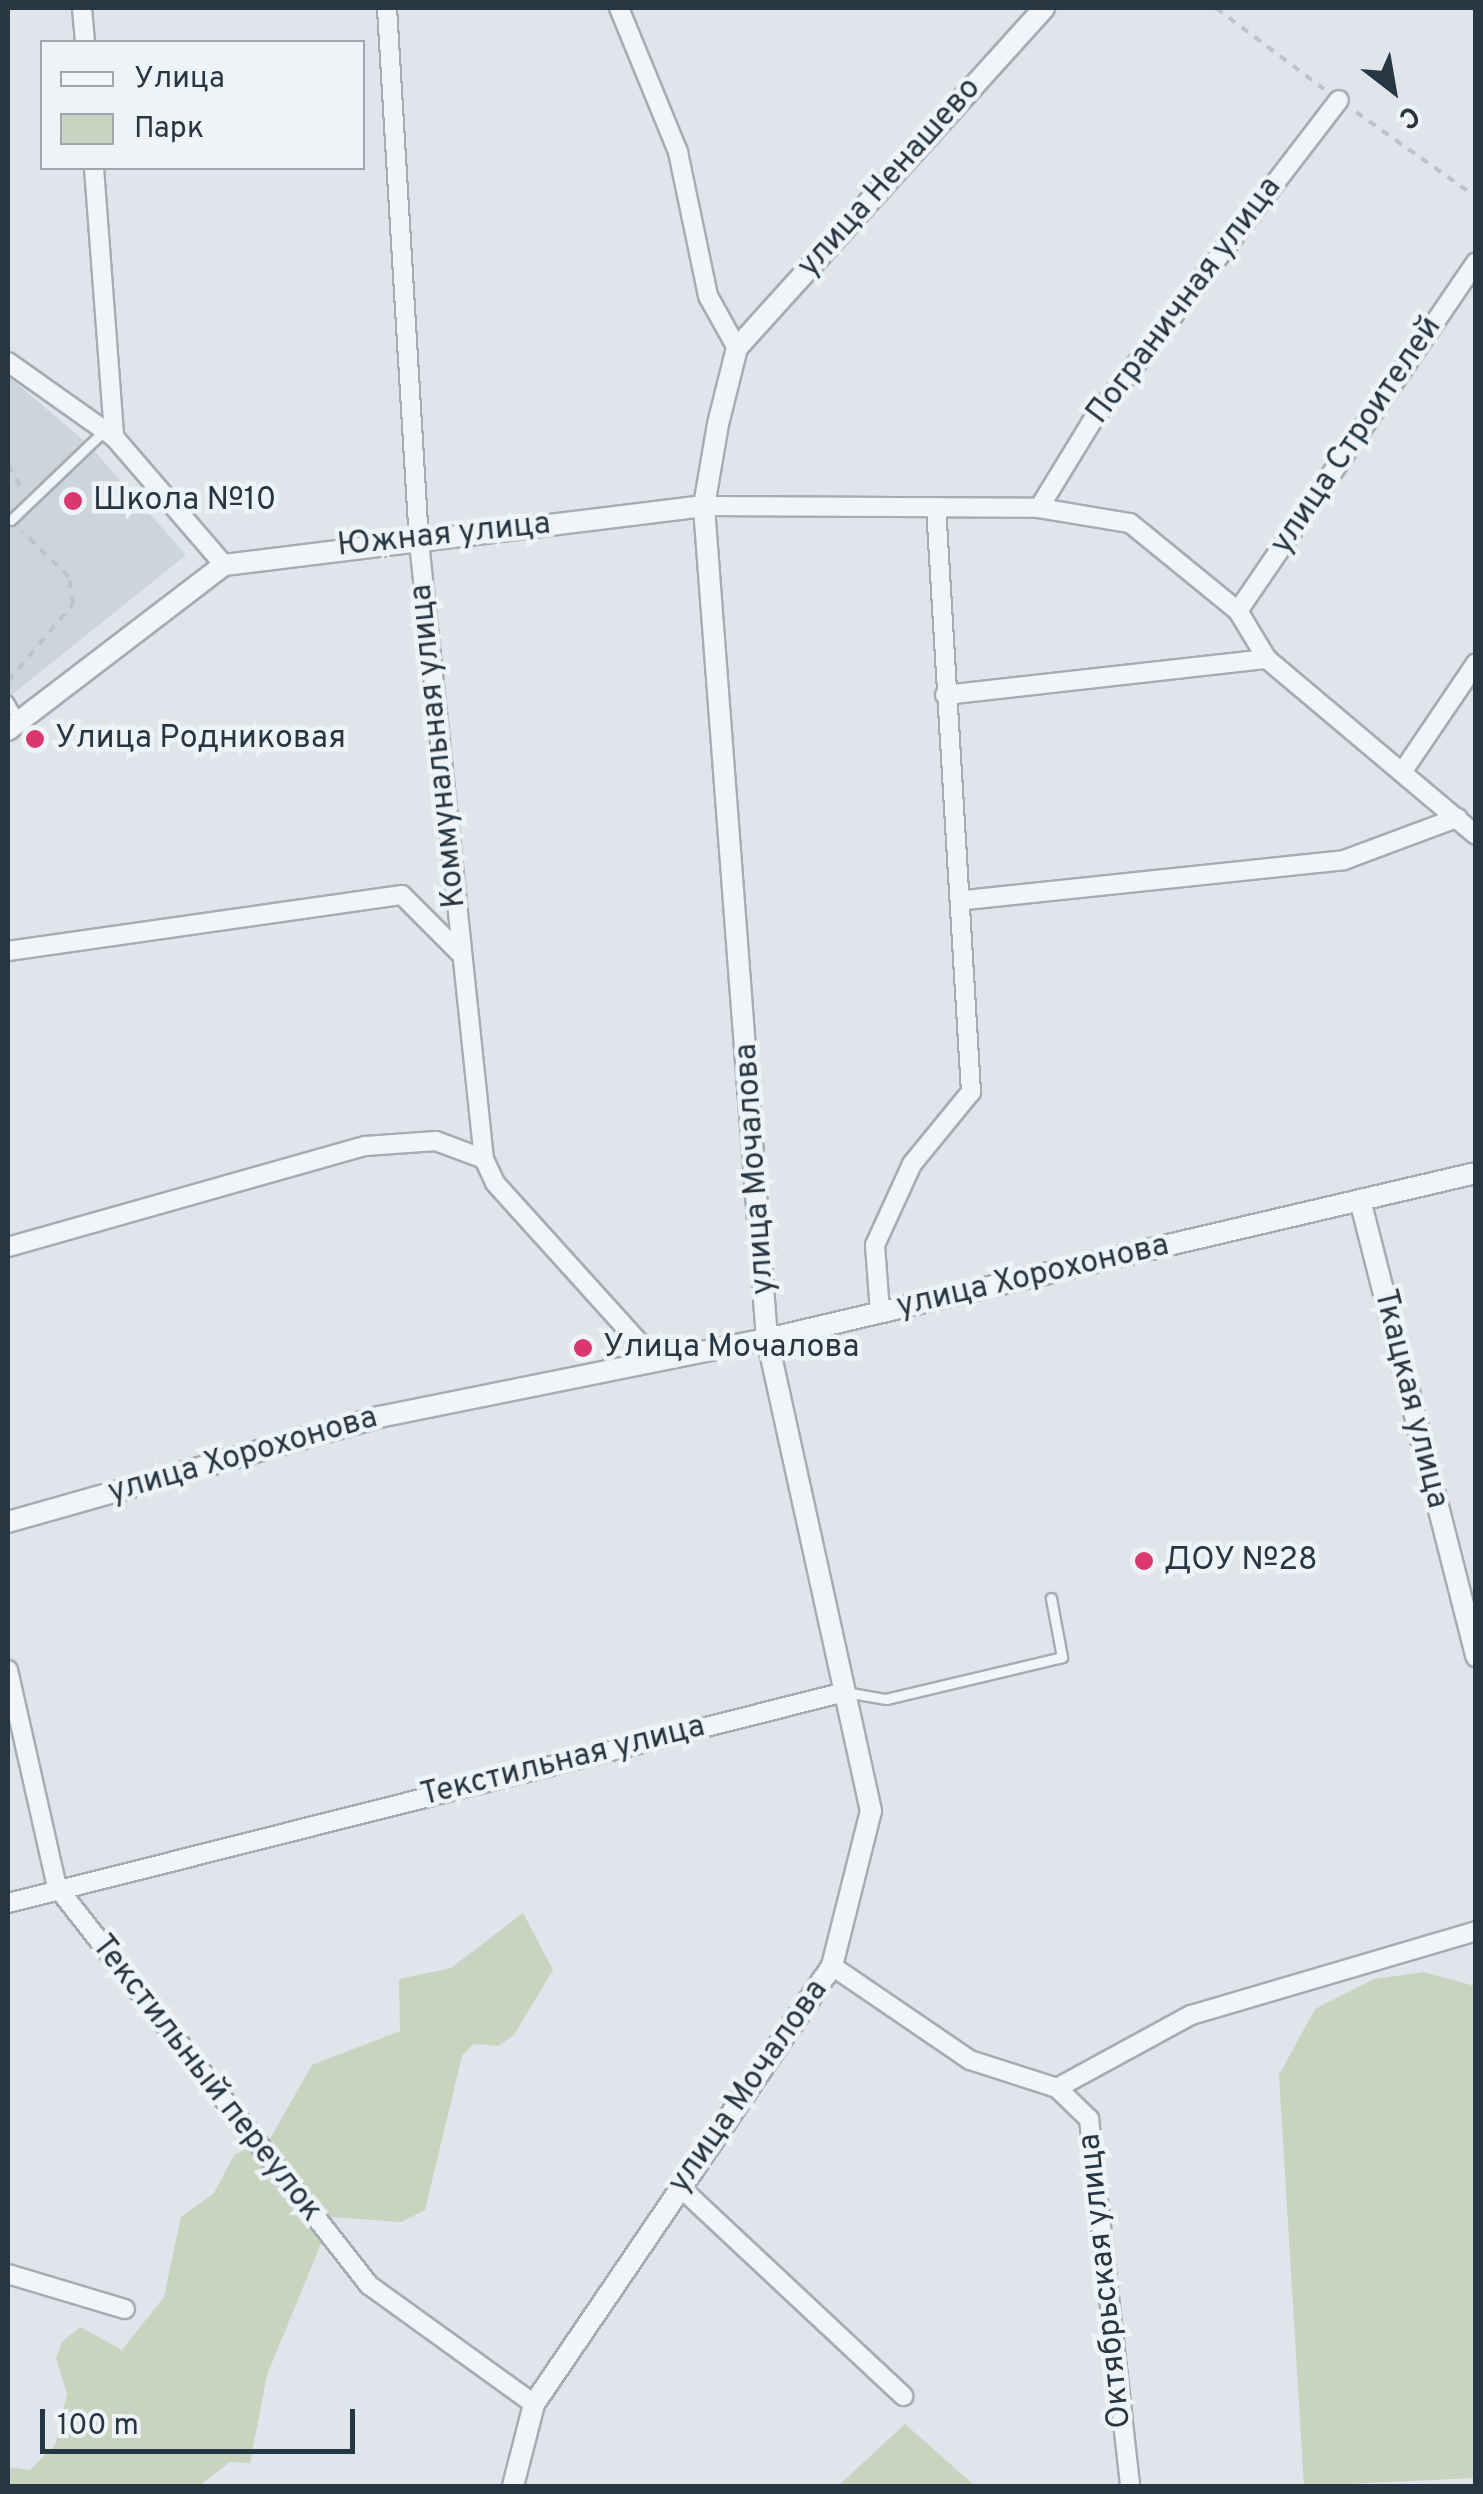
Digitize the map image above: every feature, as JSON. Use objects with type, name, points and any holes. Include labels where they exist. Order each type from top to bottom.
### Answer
[{"type":"street","points":[[82,8],[85,40]]},
{"type":"street","name":"Коммунальная улица","points":[[387,8],[419,542],[459,952],[484,1159],[495,1184],[655,1360]]},
{"type":"street","points":[[619,8],[678,152],[708,296],[737,348]]},
{"type":"street","name":"улица Ненашево","points":[[737,348],[1044,8]]},
{"type":"street","name":"Пограничная улица","points":[[1039,508],[1091,424],[1339,100]]},
{"type":"street","points":[[94,170],[110,434]]},
{"type":"street","name":"улица Строителей","points":[[1238,611],[1476,262]]},
{"type":"street","name":"улица Мочалова","points":[[513,2486],[534,2404],[832,1966],[871,1811],[767,1340],[704,506],[737,348]]},
{"type":"street","points":[[8,362],[110,434],[224,565],[13,726]]},
{"type":"street","name":"Южная улица","points":[[224,565],[704,506],[1039,508],[1130,523],[1238,611],[1267,659],[1476,834]]},
{"type":"street","points":[[880,1312],[875,1245],[912,1164],[971,1092],[965,900],[945,695],[936,507]]},
{"type":"street","points":[[945,695],[1267,659]]},
{"type":"street","points":[[1403,771],[1476,664]]},
{"type":"street","points":[[965,900],[1344,860],[1458,818]]},
{"type":"street","points":[[8,950],[402,896],[459,952]]},
{"type":"street","points":[[8,1247],[366,1146],[436,1141],[484,1159]]},
{"type":"street","name":"улица Хорохонова","points":[[8,1522],[379,1417],[767,1340],[1476,1174]]},
{"type":"street","name":"Ткацкая улица","points":[[1360,1200],[1476,1656]]},
{"type":"street","name":"Текстильный переулок","points":[[8,1670],[57,1887],[369,2285],[534,2404]]},
{"type":"street","name":"Текстильная улица","points":[[8,1903],[57,1887],[845,1692]]},
{"type":"street","points":[[832,1966],[970,2060],[1057,2088],[1191,2015],[1476,1931]]},
{"type":"street","name":"Октябрьская улица","points":[[1057,2088],[1088,2118],[1130,2486]]},
{"type":"street","points":[[680,2187],[903,2396]]},
{"type":"street","points":[[8,2274],[125,2309]]},
{"type":"lane","points":[[11,520],[110,434]]},
{"type":"lane","points":[[8,701],[13,726]]},
{"type":"lane","name":"Текстильная улица","points":[[845,1692],[886,1699],[1062,1657],[1051,1598]]},
{"type":"path","points":[[8,465],[22,486],[11,520],[73,592],[66,614],[8,682]]},
{"type":"shaded area","name":"Школа №10","points":[[8,376],[90,446],[186,555],[8,698]]},
{"type":"green space","points":[[523,1913],[553,1970],[514,2035],[498,2046],[473,2044],[462,2056],[425,2210],[401,2222],[332,2217],[267,2375],[250,2463],[230,2462],[199,2486],[8,2486],[8,2467],[30,2470],[55,2445],[67,2394],[56,2358],[62,2342],[80,2327],[122,2350],[164,2297],[181,2217],[214,2193],[234,2155],[271,2137],[312,2065],[400,2031],[399,1979],[451,1968]]},
{"type":"green space","points":[[1424,1972],[1475,1986],[1475,2478],[1304,2486],[1279,2075],[1315,2009],[1374,1979]]},
{"type":"green space","points":[[905,2424],[975,2486],[838,2486]]},
{"type":"place","name":"Школа №10","points":[[73,501]]},
{"type":"place","name":"Улица Родниковая","points":[[35,739]]},
{"type":"place","name":"Улица Мочалова","points":[[583,1348]]},
{"type":"place","name":"ДОУ №28","points":[[1144,1561]]}]
